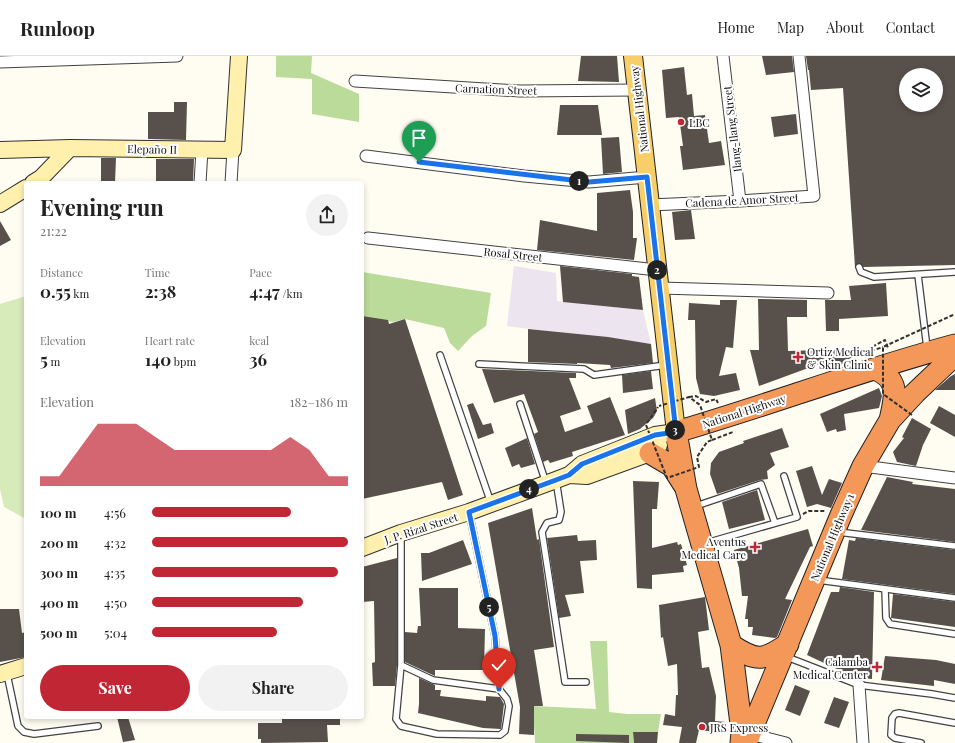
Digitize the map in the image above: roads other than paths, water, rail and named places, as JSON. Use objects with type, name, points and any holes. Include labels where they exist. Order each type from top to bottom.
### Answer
[{"type":"highway","name":"National Highway","points":[[676,432],[875,369],[890,354],[928,352],[955,345]]},
{"type":"highway","points":[[890,354],[902,381],[907,388],[914,393]]},
{"type":"highway","name":"National Highway 1","points":[[745,738],[785,650],[837,524],[863,466],[890,420],[914,393],[955,355]]},
{"type":"highway","points":[[875,369],[886,375],[894,386],[895,395],[890,420]]},
{"type":"highway","points":[[676,432],[689,498],[731,645],[745,738]]},
{"type":"highway","points":[[650,453],[672,466],[689,498]]},
{"type":"highway","points":[[731,645],[745,654],[758,658],[770,656],[785,650]]},
{"type":"main road","points":[[233,150],[239,56]]},
{"type":"main road","name":"National Highway","points":[[632,56],[676,432]]},
{"type":"main road","points":[[36,181],[41,178],[70,148]]},
{"type":"main road","name":"Elepaño II","points":[[0,150],[70,148],[233,150]]},
{"type":"main road","points":[[0,204],[24,189]]},
{"type":"main road","name":"J. P. Rizal Street","points":[[557,479],[587,476],[650,453],[676,432]]},
{"type":"main road","name":"J. P. Rizal Street","points":[[364,547],[401,533],[469,512],[557,479],[582,464],[655,435],[676,432]]},
{"type":"main road","points":[[3,673],[24,667]]},
{"type":"street","points":[[0,62],[177,56]]},
{"type":"street","name":"Ilang-Ilang Street","points":[[723,56],[740,201]]},
{"type":"street","name":"Cadena de Amor Street","points":[[650,205],[814,196],[799,56]]},
{"type":"street","name":"Carnation Street","points":[[355,81],[520,91],[636,90]]},
{"type":"street","points":[[200,181],[202,150]]},
{"type":"street","points":[[231,181],[233,150]]},
{"type":"street","points":[[366,156],[524,176],[589,182],[647,177]]},
{"type":"street","name":"Rosal Street","points":[[368,238],[658,270]]},
{"type":"street","points":[[660,288],[828,293]]},
{"type":"street","points":[[863,466],[955,478]]},
{"type":"street","points":[[859,685],[863,743]]},
{"type":"street","points":[[745,738],[786,743]]},
{"type":"lane","points":[[859,267],[861,272],[874,278],[955,272]]},
{"type":"lane","points":[[918,275],[928,352]]},
{"type":"lane","points":[[440,355],[491,504]]},
{"type":"lane","points":[[480,364],[584,369],[594,375],[668,365]]},
{"type":"lane","points":[[520,404],[557,479],[562,512],[559,520],[547,523],[542,532],[556,633],[565,682],[586,682]]},
{"type":"lane","points":[[702,544],[797,517],[784,476]]},
{"type":"lane","points":[[689,498],[761,484],[775,523]]},
{"type":"lane","points":[[401,533],[401,665],[396,719],[401,726],[437,734],[500,735],[505,731],[509,706],[507,699],[499,689],[495,636],[469,512]]},
{"type":"lane","points":[[837,524],[955,546]]},
{"type":"lane","points":[[814,580],[955,598]]},
{"type":"lane","points":[[885,589],[886,618],[890,624],[955,634]]},
{"type":"lane","points":[[785,650],[859,685],[955,698]]},
{"type":"lane","points":[[401,665],[433,680],[499,689]]},
{"type":"lane","points":[[3,673],[18,726],[24,732],[34,734],[98,726]]},
{"type":"lane","points":[[921,743],[895,738],[891,735],[891,724],[895,714],[900,713],[955,723]]},
{"type":"place","name":"LBC","points":[[681,122]]},
{"type":"place","name":"Ortiz Medical & Skin Clinic","points":[[798,357]]},
{"type":"place","name":"Aventus Medical Care","points":[[755,547]]},
{"type":"place","name":"Calamba Medical Center","points":[[877,667]]},
{"type":"place","name":"JRS Express","points":[[702,727]]}]
